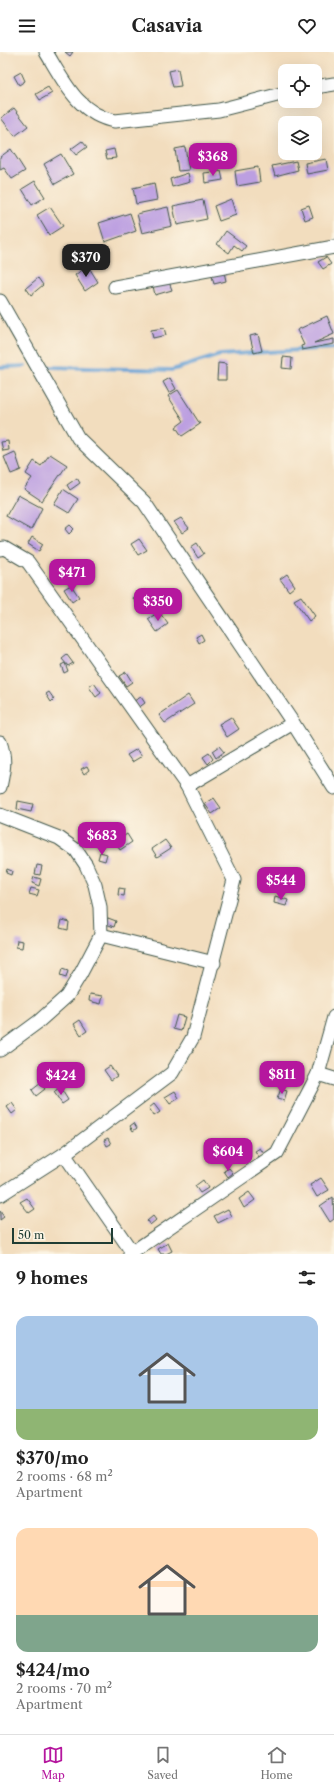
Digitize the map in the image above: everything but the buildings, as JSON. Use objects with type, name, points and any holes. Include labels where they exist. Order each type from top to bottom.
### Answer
[{"type":"street","points":[[46,52],[79,102],[97,116],[109,120],[160,117],[219,110],[278,95]]},
{"type":"street","points":[[322,86],[334,84]]},
{"type":"street","points":[[114,287],[334,247]]},
{"type":"street","points":[[0,301],[78,438],[144,502],[293,723],[334,788]]},
{"type":"street","points":[[0,549],[4,548],[28,562],[188,786],[234,880],[214,963],[193,1037],[172,1073],[64,1154],[0,1195]]},
{"type":"street","points":[[188,786],[293,723]]},
{"type":"street","points":[[0,742],[4,754],[4,770],[0,787]]},
{"type":"street","points":[[0,815],[59,838],[76,850],[86,865],[95,885],[100,907],[101,935],[82,974],[67,996],[38,1022],[0,1050]]},
{"type":"street","points":[[101,935],[214,963]]},
{"type":"street","points":[[64,1154],[131,1253],[277,1153],[318,1074],[334,1017]]},
{"type":"street","points":[[318,1074],[334,1080]]},
{"type":"waterway","points":[[50,367],[172,370],[220,355],[334,348]]},
{"type":"waterway","points":[[0,367],[25,366]]}]
